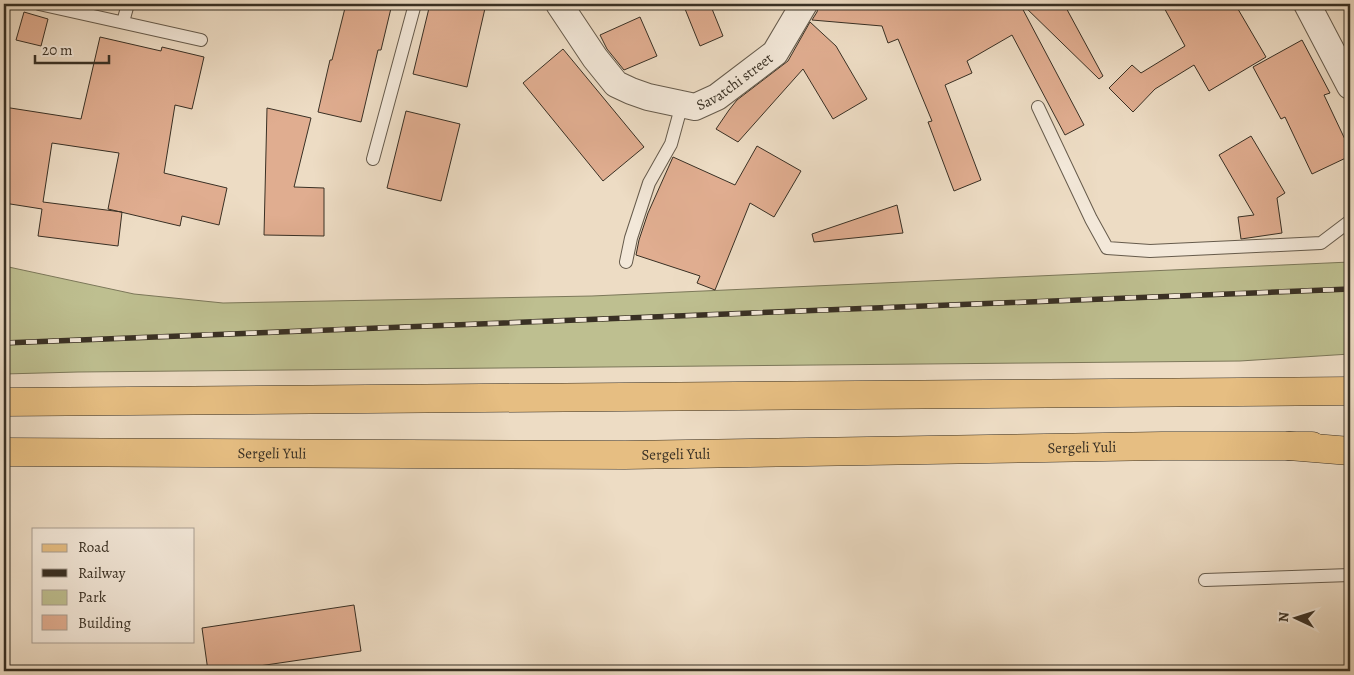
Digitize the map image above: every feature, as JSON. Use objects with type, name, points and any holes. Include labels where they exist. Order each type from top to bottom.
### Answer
[{"type":"main road","points":[[4,402],[1350,391]]},
{"type":"main road","points":[[1289,446],[1350,451]]},
{"type":"main road","name":"Sergeli Yuli","points":[[4,452],[625,455],[1142,447],[1350,447]]},
{"type":"street","name":"Savatchi street","points":[[559,4],[595,58],[616,84],[631,92],[648,97],[695,106],[717,97],[775,54],[804,4]]},
{"type":"street","points":[[1307,4],[1350,86]]},
{"type":"lane","points":[[39,4],[201,40]]},
{"type":"lane","points":[[123,22],[128,4]]},
{"type":"lane","points":[[373,159],[415,4]]},
{"type":"lane","points":[[626,262],[631,238],[649,183],[670,144],[682,104]]},
{"type":"lane","points":[[1038,107],[1091,219],[1107,248],[1150,251],[1321,243],[1350,221]]},
{"type":"lane","points":[[1205,580],[1350,575]]},
{"type":"green space","points":[[1350,262],[1350,354],[1240,361],[4,374],[4,266],[134,294],[223,303],[592,296]]},
{"type":"building","points":[[346,4],[392,4],[381,50],[378,50],[361,122],[318,112]]},
{"type":"building","points":[[430,4],[486,4],[467,87],[413,74]]},
{"type":"building","points":[[683,4],[710,4],[723,36],[700,46]]},
{"type":"building","points":[[819,4],[1020,4],[1084,125],[1065,135],[1012,35],[967,61],[972,73],[945,85],[981,180],[954,191],[928,122],[932,121],[898,39],[888,43],[882,26],[812,20]]},
{"type":"building","points":[[1022,4],[1064,4],[1103,76],[1099,79]]},
{"type":"building","points":[[1162,4],[1235,4],[1266,57],[1209,91],[1194,65],[1155,89],[1133,112],[1109,88],[1132,65],[1141,73],[1185,46]]},
{"type":"building","points":[[24,12],[48,19],[41,46],[16,40]]},
{"type":"building","points":[[640,17],[657,56],[624,70],[607,49],[600,35]]},
{"type":"building","points":[[810,22],[836,46],[867,99],[833,119],[803,69],[738,142],[716,129],[737,100],[788,61]]},
{"type":"building","points":[[100,37],[161,51],[162,47],[204,57],[192,109],[175,105],[164,173],[227,188],[219,225],[182,216],[180,226],[122,212],[118,246],[38,236],[42,209],[4,203],[4,107],[81,119]],"holes":[[[52,143],[119,153],[108,209],[119,212],[43,202]]]},
{"type":"building","points":[[1302,40],[1330,93],[1324,95],[1350,150],[1350,156],[1312,174],[1285,117],[1281,119],[1253,67]]},
{"type":"building","points":[[563,49],[644,147],[603,181],[523,83]]},
{"type":"building","points":[[267,108],[311,118],[294,187],[324,188],[324,236],[264,235]]},
{"type":"building","points":[[406,111],[460,124],[441,201],[387,188]]},
{"type":"building","points":[[1251,136],[1285,193],[1277,198],[1282,233],[1241,239],[1238,217],[1254,215],[1219,155]]},
{"type":"building","points":[[757,146],[801,171],[774,217],[750,203],[715,290],[697,283],[700,276],[636,255],[648,213],[673,157],[735,185]]},
{"type":"building","points":[[897,205],[903,233],[814,242],[812,234]]},
{"type":"building","points":[[354,605],[361,651],[225,671],[208,671],[202,628]]},
{"type":"railway","points":[[4,343],[1350,289]]}]
